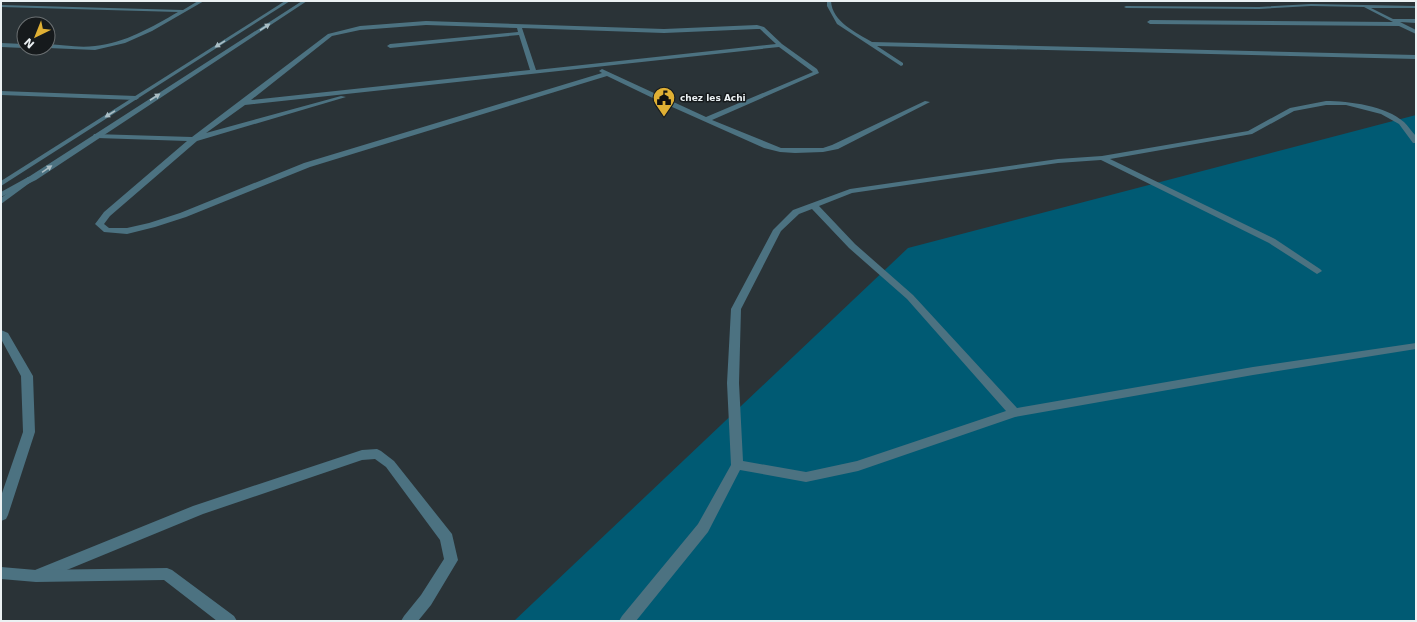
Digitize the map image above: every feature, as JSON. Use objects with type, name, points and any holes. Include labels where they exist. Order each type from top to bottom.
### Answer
[{"type":"street","points":[[56,46],[94,48],[117,44],[132,38],[202,1]]},
{"type":"street","points":[[3,181],[288,1]]},
{"type":"street","points":[[1,202],[33,178],[305,1]]},
{"type":"street","points":[[829,1],[829,6],[839,23],[901,64]]},
{"type":"street","points":[[1355,1],[1416,32]]},
{"type":"street","points":[[1126,7],[1259,8],[1311,5],[1363,5],[1416,7]]},
{"type":"street","points":[[1,6],[182,12]]},
{"type":"street","points":[[1390,20],[1416,21]]},
{"type":"street","points":[[1150,22],[1400,24]]},
{"type":"street","points":[[607,74],[307,165],[183,215],[152,225],[127,231],[108,230],[99,224],[107,214],[194,139],[243,103],[330,34],[360,28],[414,23],[671,31],[757,27],[762,28],[780,45],[815,70],[816,73],[704,120]]},
{"type":"street","points":[[519,26],[534,72]]},
{"type":"street","points":[[390,46],[521,33]]},
{"type":"street","points":[[872,44],[1416,57]]},
{"type":"street","points":[[1,45],[16,46]]},
{"type":"street","points":[[243,103],[780,45]]},
{"type":"street","points":[[592,66],[704,120],[780,150],[823,150],[845,144],[926,102]]},
{"type":"street","points":[[97,136],[194,139],[372,89]]},
{"type":"street","points":[[1,93],[136,98]]},
{"type":"street","points":[[627,621],[703,528],[737,465],[732,383],[736,309],[777,230],[796,212],[850,191],[1058,162],[1102,158],[1250,133],[1292,109],[1336,102],[1366,107],[1383,113],[1401,123],[1416,141]]},
{"type":"street","points":[[1102,158],[1272,241],[1317,271]]},
{"type":"street","points":[[1,195],[33,178]]},
{"type":"street","points":[[813,205],[852,246],[910,297],[1014,413]]},
{"type":"street","points":[[1,333],[4,335],[27,376],[29,432],[1,515]]},
{"type":"street","points":[[737,465],[806,477],[858,466],[1014,413],[1253,371],[1416,346]]},
{"type":"street","points":[[36,576],[198,510],[362,455],[377,454],[390,464],[447,538],[451,560],[426,600],[409,621]]},
{"type":"street","points":[[1,573],[36,576],[167,574],[229,621]]},
{"type":"shaded area","points":[[1416,115],[1416,621],[514,621],[908,248]]},
{"type":"place","name":"chez les Achi","points":[[664,118]]}]
